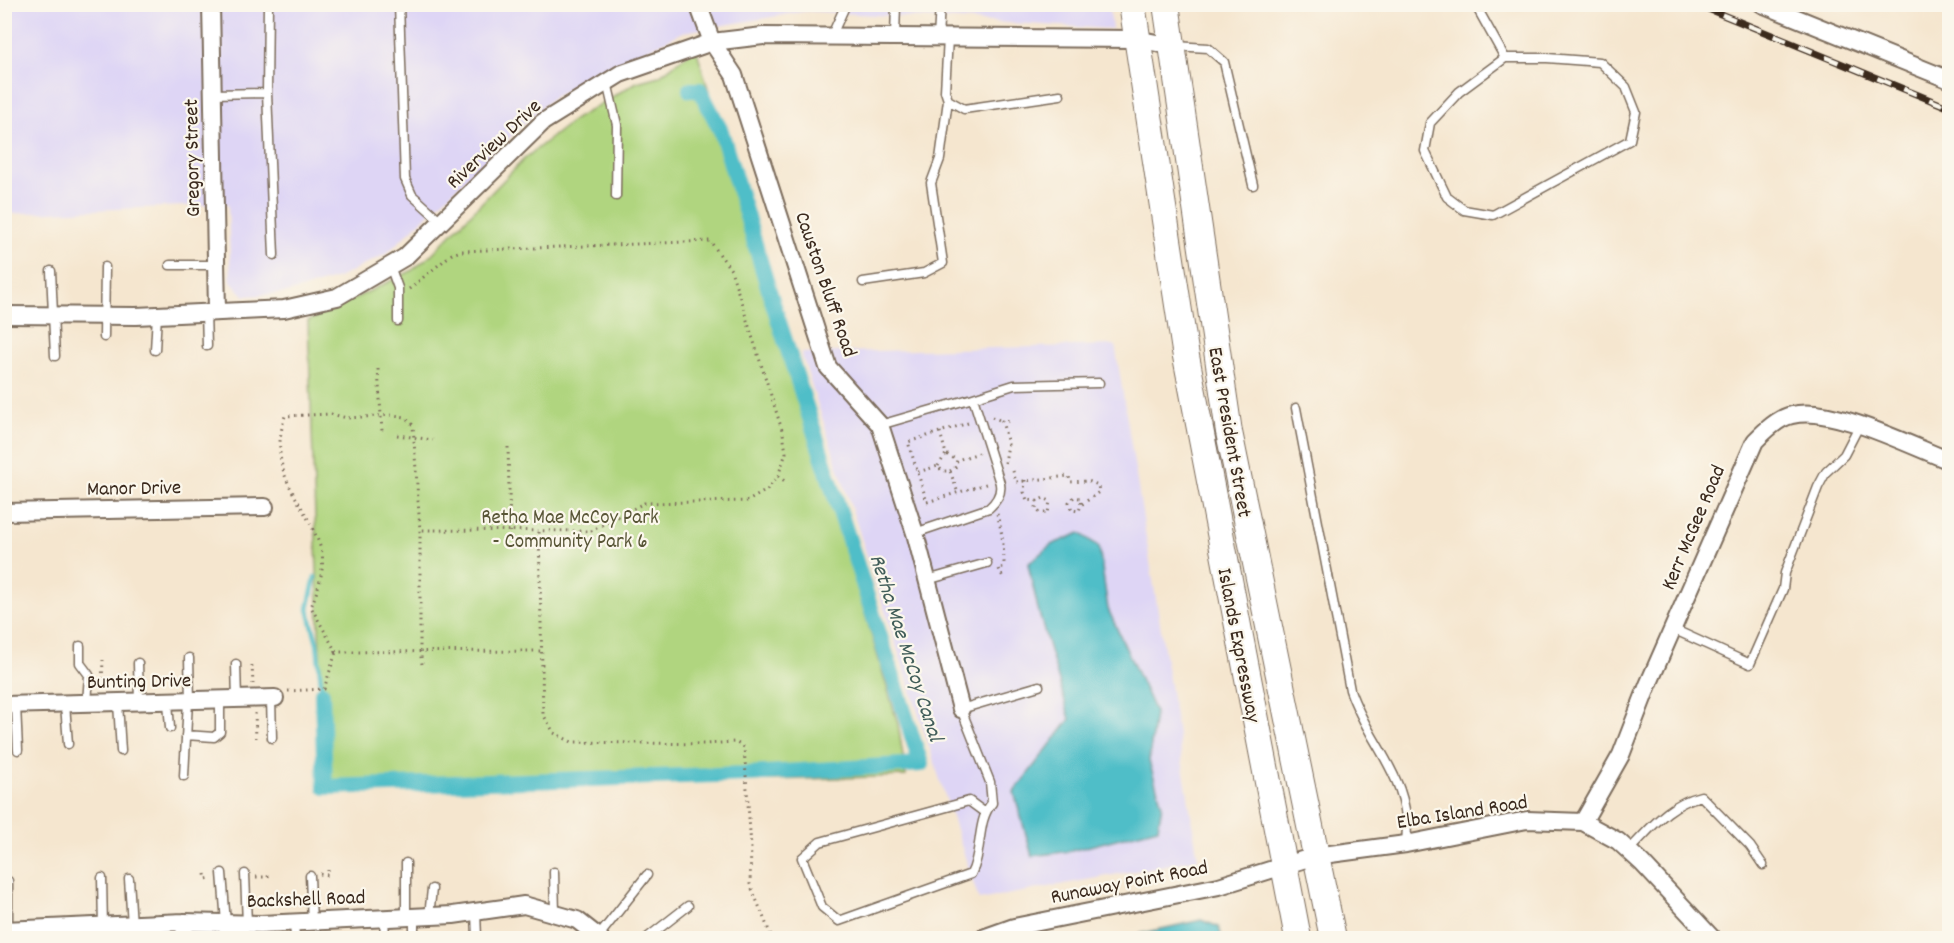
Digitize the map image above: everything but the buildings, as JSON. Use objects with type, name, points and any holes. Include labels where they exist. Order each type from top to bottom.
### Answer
[{"type":"main road","name":"East President Street","points":[[1132,4],[1185,351]]},
{"type":"main road","name":"East President Street","points":[[1167,4],[1228,432],[1315,856]]},
{"type":"main road","name":"Islands Expressway","points":[[1185,351],[1298,939]]},
{"type":"main road","points":[[1315,856],[1333,939]]},
{"type":"street","name":"Gregory Street","points":[[211,4],[216,265],[212,311]]},
{"type":"street","name":"Causton Bluff Road","points":[[698,4],[712,42],[734,75],[828,367],[880,424],[915,533],[961,709]]},
{"type":"street","points":[[1762,4],[1950,80]]},
{"type":"street","name":"Riverview Drive","points":[[4,315],[157,315],[284,309],[337,297],[405,257],[543,122],[620,74],[712,42],[763,36],[1136,39],[1172,46]]},
{"type":"street","name":"Kerr McGee Road","points":[[1583,822],[1621,755],[1648,685],[1755,441],[1772,425],[1790,415],[1809,412],[1859,426],[1950,461]]},
{"type":"street","name":"Manor Drive","points":[[4,512],[265,507]]},
{"type":"street","name":"Bunting Drive","points":[[10,705],[267,698]]},
{"type":"street","name":"Elba Island Road","points":[[1282,864],[1315,856],[1406,844],[1527,820],[1583,822],[1617,841],[1712,939]]},
{"type":"street","name":"Runaway Point Road","points":[[983,939],[1014,927],[1219,886],[1282,864]]},
{"type":"street","name":"Backshell Road","points":[[6,930],[77,933],[103,927],[184,930],[239,927],[294,931],[312,922],[416,917],[524,905],[578,920],[599,938]]},
{"type":"lane","points":[[268,4],[267,93],[273,255]]},
{"type":"lane","points":[[399,4],[405,179],[412,195],[442,222]]},
{"type":"lane","points":[[831,37],[846,4]]},
{"type":"lane","points":[[895,37],[896,4]]},
{"type":"lane","points":[[863,282],[924,273],[943,263],[931,183],[940,159],[948,100],[945,92],[940,4]]},
{"type":"lane","points":[[1475,4],[1505,58]]},
{"type":"lane","points":[[1172,46],[1208,48],[1224,62],[1253,185]]},
{"type":"lane","points":[[1505,58],[1600,62],[1626,87],[1636,112],[1630,140],[1493,216],[1464,210],[1447,197],[1425,151],[1430,123],[1459,92],[1505,58]]},
{"type":"lane","points":[[607,82],[617,124],[616,196]]},
{"type":"lane","points":[[212,94],[267,93]]},
{"type":"lane","points":[[948,100],[964,109],[1060,95]]},
{"type":"lane","points":[[170,265],[216,265]]},
{"type":"lane","points":[[390,266],[398,288],[398,321]]},
{"type":"lane","points":[[104,337],[105,267]]},
{"type":"lane","points":[[51,271],[55,356]]},
{"type":"lane","points":[[207,346],[212,311]]},
{"type":"lane","points":[[155,350],[157,315]]},
{"type":"lane","points":[[880,424],[1014,385],[1099,382]]},
{"type":"lane","points":[[915,533],[989,508],[998,500],[1001,486],[973,398]]},
{"type":"lane","points":[[1296,408],[1350,690],[1359,717],[1396,775],[1409,818],[1406,844]]},
{"type":"lane","points":[[1673,629],[1750,664],[1783,590],[1788,564],[1818,487],[1826,472],[1844,455],[1859,426]]},
{"type":"lane","points":[[927,580],[987,563]]},
{"type":"lane","points":[[80,646],[80,663],[89,675],[87,704]]},
{"type":"lane","points":[[184,776],[189,701],[189,658]]},
{"type":"lane","points":[[138,663],[139,702]]},
{"type":"lane","points":[[186,735],[214,737],[220,732],[236,664]]},
{"type":"lane","points":[[984,812],[969,801],[820,842],[802,858],[822,907],[839,921],[971,874],[977,862],[984,812],[992,803],[990,782],[961,709],[1039,686]]},
{"type":"lane","points":[[267,698],[272,738]]},
{"type":"lane","points":[[168,702],[170,728]]},
{"type":"lane","points":[[118,703],[121,751]]},
{"type":"lane","points":[[65,704],[68,744]]},
{"type":"lane","points":[[10,705],[18,750]]},
{"type":"lane","points":[[1628,851],[1671,807],[1682,800],[1701,796],[1750,846],[1763,865]]},
{"type":"lane","points":[[406,863],[416,917],[414,939]]},
{"type":"lane","points":[[554,872],[555,913]]},
{"type":"lane","points":[[222,873],[239,927]]},
{"type":"lane","points":[[239,927],[245,874]]},
{"type":"lane","points":[[599,938],[647,875]]},
{"type":"lane","points":[[310,876],[312,922]]},
{"type":"lane","points":[[102,878],[103,927]]},
{"type":"lane","points":[[129,879],[135,929]]},
{"type":"lane","points":[[6,930],[8,881]]},
{"type":"lane","points":[[416,917],[432,888]]},
{"type":"lane","points":[[647,939],[688,906]]},
{"type":"lane","points":[[476,912],[477,939]]},
{"type":"lane","points":[[384,918],[385,939]]},
{"type":"path","points":[[398,297],[452,254],[460,251],[710,240],[731,270],[783,433],[786,453],[778,476],[767,490],[748,501],[644,503],[591,531],[420,530]]},
{"type":"path","points":[[378,369],[382,431]]},
{"type":"path","points":[[256,738],[267,698],[280,692],[324,689],[336,652],[311,607],[321,576],[321,550],[279,462],[279,437],[285,416],[331,414],[346,418],[405,417],[413,425],[420,530],[422,664]]},
{"type":"path","points":[[980,420],[908,442],[927,502],[999,480]]},
{"type":"path","points":[[1011,421],[1002,421],[1008,444],[1004,465],[1006,471],[1015,471],[1016,482],[1069,476],[1070,482],[1088,481],[1098,485],[1099,492],[1082,505],[1079,511],[1072,510],[1069,502],[1074,497],[1080,498],[1082,505]]},
{"type":"path","points":[[940,432],[946,454],[957,460],[979,453]]},
{"type":"path","points":[[397,435],[433,440]]},
{"type":"path","points":[[508,447],[510,532]]},
{"type":"path","points":[[918,472],[938,466],[946,454]]},
{"type":"path","points":[[938,466],[942,471],[950,471],[955,468],[957,460]]},
{"type":"path","points":[[950,471],[958,493]]},
{"type":"path","points":[[778,476],[786,482]]},
{"type":"path","points":[[1009,477],[1012,490]]},
{"type":"path","points":[[1025,480],[1024,492],[1027,500],[1037,501],[1044,498],[1050,501],[1048,513],[1040,513],[1036,507],[1037,501]]},
{"type":"path","points":[[1000,570],[1004,565],[1002,528],[996,513],[1006,508]]},
{"type":"path","points":[[539,532],[543,714],[554,733],[572,742],[705,744],[735,742],[744,747],[751,846],[750,884],[772,939]]},
{"type":"path","points":[[336,652],[542,651]]},
{"type":"shaded area","points":[[1109,4],[1112,29],[807,11],[683,32],[554,96],[386,254],[338,278],[287,293],[245,296],[231,282],[228,204],[5,214],[4,5]]},
{"type":"shaded area","points":[[1115,345],[1198,859],[979,900],[801,353]]},
{"type":"green space","name":"Retha Mae McCoy Park - Community Park 6","points":[[696,48],[898,724],[906,776],[325,793],[308,321],[411,271],[429,257],[524,159],[575,119],[637,82],[659,76]]},
{"type":"water","points":[[1080,533],[1099,547],[1108,609],[1155,712],[1149,761],[1162,805],[1158,828],[1071,851],[1032,856],[1014,792],[1070,719],[1039,613],[1028,564],[1051,545]]},
{"type":"water","points":[[1201,920],[1219,927],[1222,938],[1121,938]]},
{"type":"waterway","name":"Retha Mae McCoy Canal","points":[[322,693],[325,787],[747,774],[921,764],[771,297],[721,131],[700,90],[690,90]]},
{"type":"waterway","points":[[315,577],[308,609],[317,643],[322,693]]},
{"type":"railway","points":[[1696,4],[1950,108]]}]
